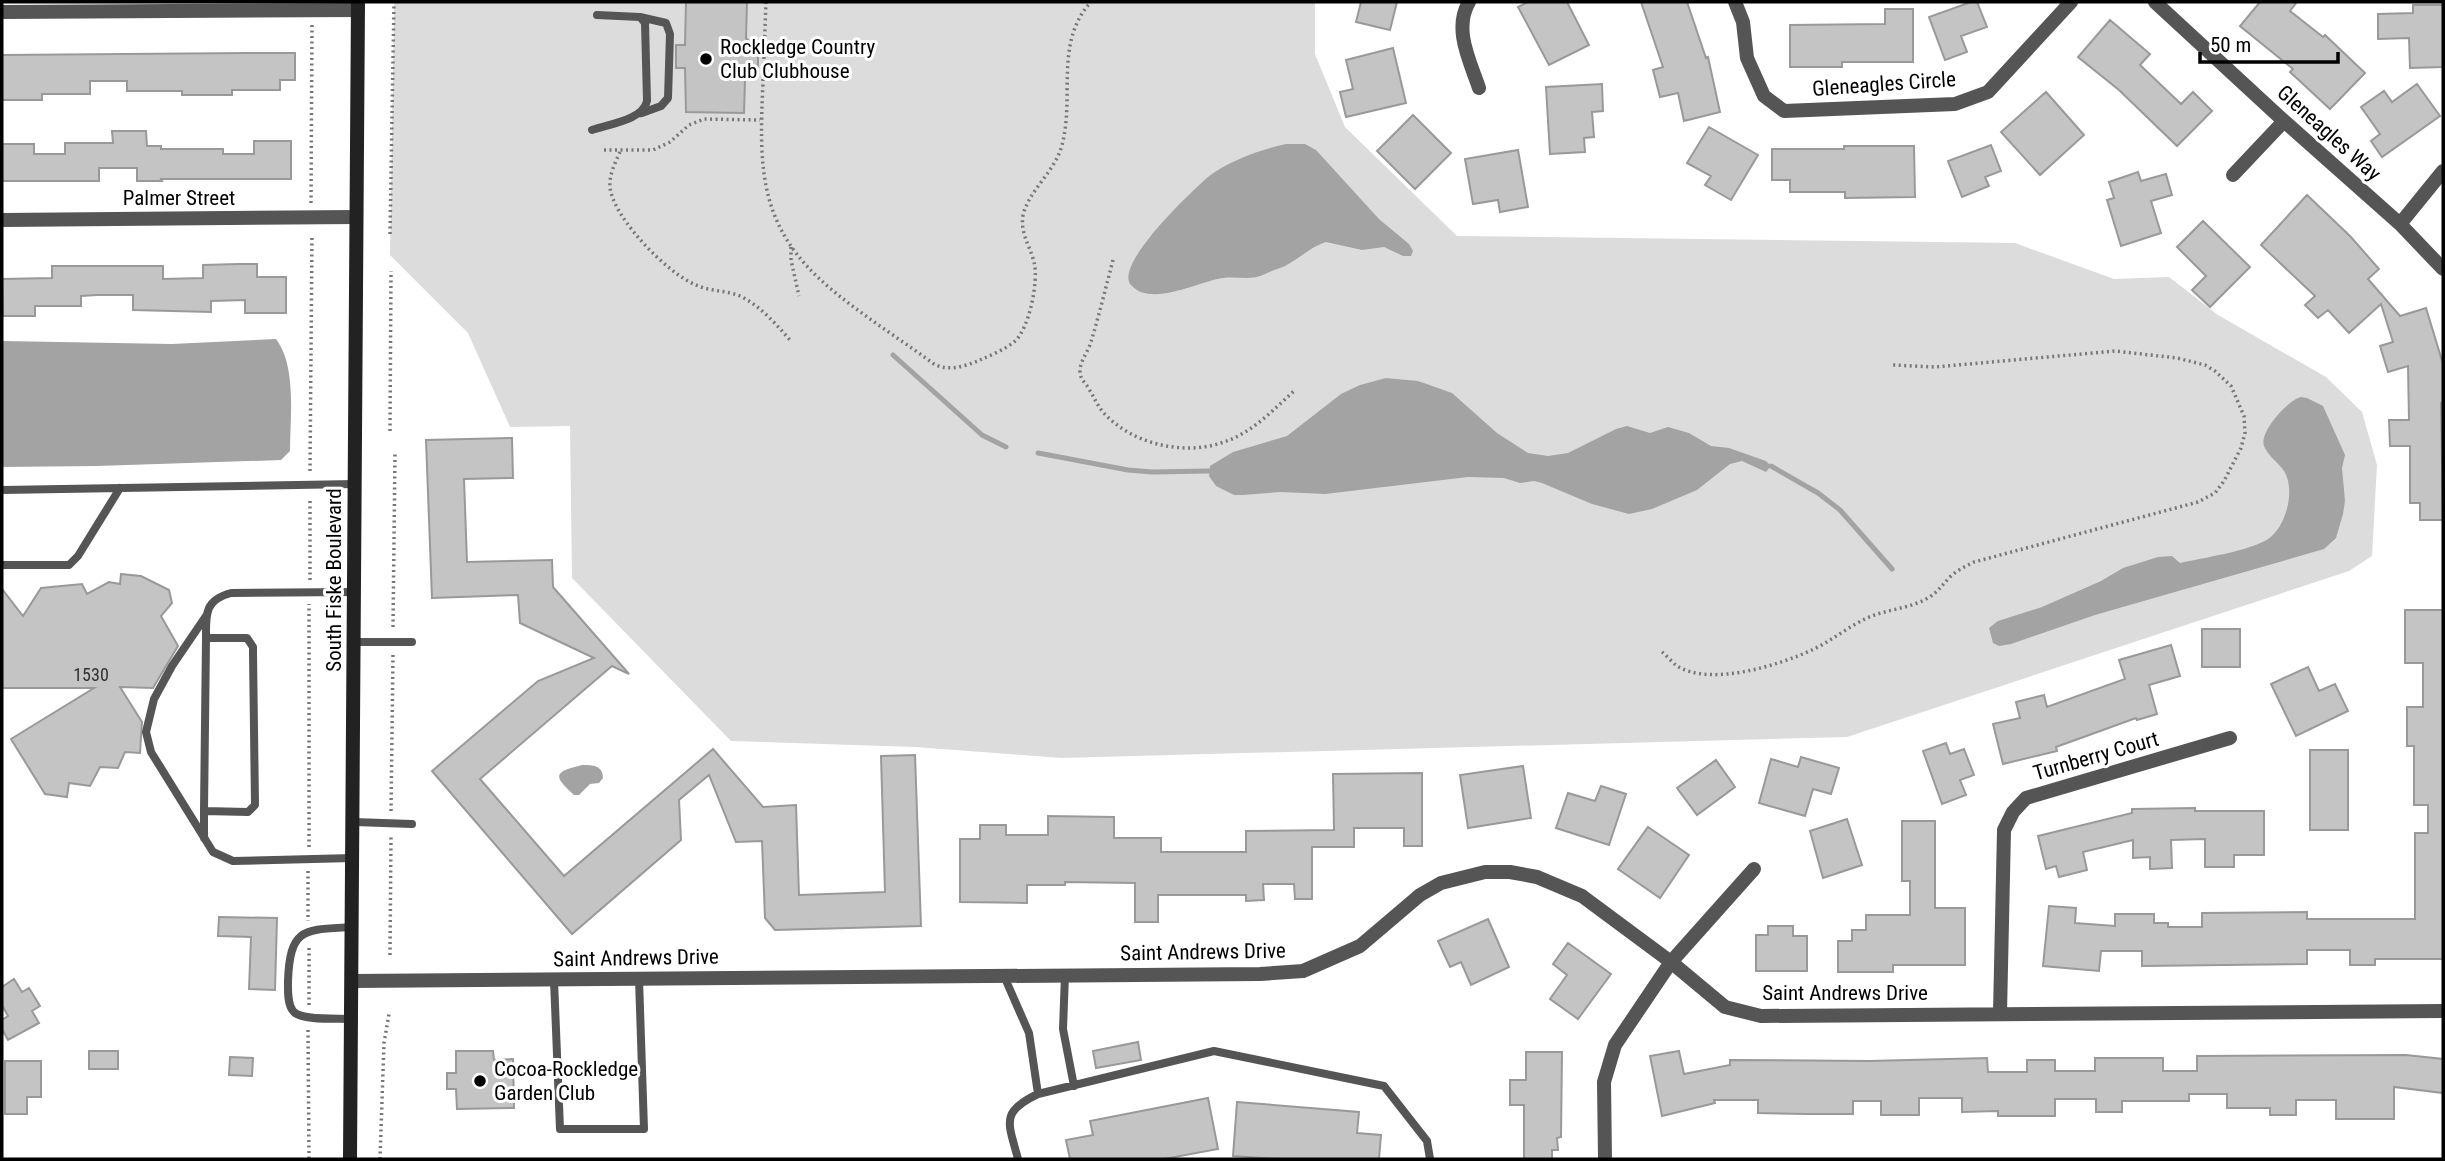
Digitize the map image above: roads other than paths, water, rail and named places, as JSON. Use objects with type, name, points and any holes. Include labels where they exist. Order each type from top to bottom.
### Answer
[{"type":"main road","name":"South Fiske Boulevard","points":[[350,1159],[358,6]]},
{"type":"street","points":[[1469,2],[1465,8],[1461,33],[1479,88]]},
{"type":"street","name":"Gleneagles Circle","points":[[1735,2],[1743,22],[1747,58],[1764,96],[1784,111],[1955,104],[1988,92],[2071,2]]},
{"type":"street","name":"Gleneagles Way","points":[[2155,2],[2400,224],[2443,269]]},
{"type":"street","points":[[2,12],[358,6]]},
{"type":"street","points":[[2233,175],[2284,121]]},
{"type":"street","points":[[2400,224],[2443,172]]},
{"type":"street","name":"Palmer Street","points":[[2,220],[356,217]]},
{"type":"street","name":"Turnberry Court","points":[[2000,1013],[2004,830],[2012,812],[2026,798],[2230,738]]},
{"type":"street","points":[[1605,1159],[1604,1082],[1615,1045],[1671,962],[1754,869]]},
{"type":"street","name":"Saint Andrews Drive","points":[[353,981],[1303,971],[1360,946],[1420,895],[1441,883],[1485,872],[1510,872],[1537,877],[1570,890],[1671,962],[1725,1007],[1761,1016],[2443,1011]]},
{"type":"lane","points":[[592,130],[662,106],[668,98],[670,34],[666,23],[640,17],[597,15]]},
{"type":"lane","points":[[639,114],[645,109],[647,101],[647,30],[640,17]]},
{"type":"lane","points":[[2,490],[355,484]]},
{"type":"lane","points":[[2,565],[69,565],[78,556],[120,488]]},
{"type":"lane","points":[[353,858],[233,861],[213,852],[151,752],[146,732],[155,699],[172,666],[206,616],[210,605],[221,596],[231,593],[354,592]]},
{"type":"lane","points":[[204,838],[206,616]]},
{"type":"lane","points":[[204,811],[248,812],[255,804],[253,647],[247,638],[206,638]]},
{"type":"lane","points":[[354,642],[412,642]]},
{"type":"lane","points":[[354,822],[412,824]]},
{"type":"lane","points":[[352,1018],[302,1017],[294,1013],[288,990],[289,958],[294,942],[303,933],[316,929],[353,927]]},
{"type":"lane","points":[[1065,975],[1063,1029],[1074,1086]]},
{"type":"lane","points":[[1004,976],[1030,1032],[1038,1094]]},
{"type":"lane","points":[[554,980],[560,1129],[644,1129],[639,979]]},
{"type":"lane","points":[[1018,1159],[1010,1128],[1010,1113],[1017,1105],[1038,1094],[1214,1051],[1384,1086],[1427,1141],[1430,1159]]},
{"type":"waterway","points":[[893,355],[982,435],[1006,447]]},
{"type":"waterway","points":[[1038,453],[1128,470],[1209,471]]},
{"type":"waterway","points":[[1771,466],[1818,493],[1840,510],[1892,569]]},
{"type":"place","name":"Rockledge Country Club Clubhouse","points":[[706,59]]},
{"type":"place","name":"Cocoa-Rockledge Garden Club","points":[[480,1081]]}]
